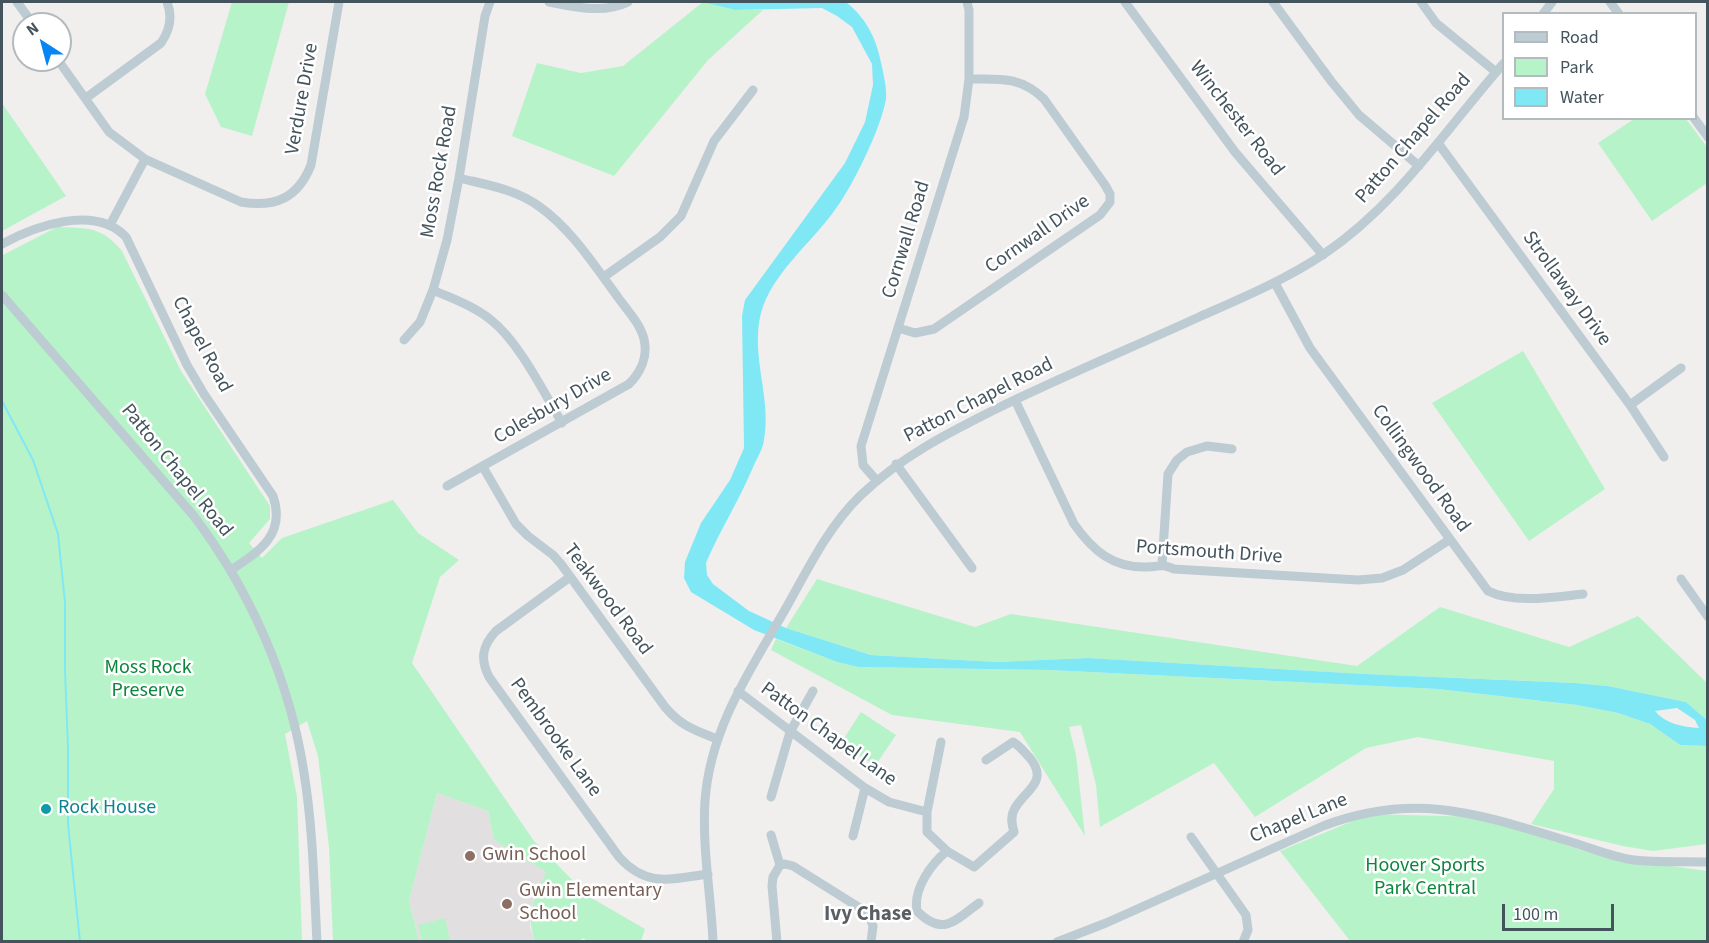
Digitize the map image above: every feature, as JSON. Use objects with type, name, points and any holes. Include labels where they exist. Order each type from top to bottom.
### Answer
[{"type":"street","points":[[86,98],[161,44],[168,34],[170,25],[171,11],[167,2]]},
{"type":"street","name":"Verdure Drive","points":[[67,72],[110,132],[145,159],[241,202],[256,205],[278,201],[295,191],[306,178],[311,165],[339,2]]},
{"type":"street","name":"Moss Rock Road","points":[[404,340],[420,322],[433,290],[447,240],[484,16],[490,2]]},
{"type":"street","points":[[549,2],[597,9],[628,2]]},
{"type":"street","name":"Cornwall Road","points":[[877,481],[863,465],[861,446],[962,124],[969,79],[967,2]]},
{"type":"street","name":"Winchester Road","points":[[1125,2],[1235,152],[1323,255]]},
{"type":"street","points":[[1273,2],[1359,115],[1419,166]]},
{"type":"street","points":[[1421,2],[1436,23],[1496,72]]},
{"type":"street","name":"Patton Chapel Road","points":[[712,942],[704,829],[709,769],[717,739],[738,691],[766,641],[836,524],[858,498],[896,464],[932,441],[1015,400],[1275,283],[1323,255],[1356,231],[1399,190],[1502,64]]},
{"type":"street","name":"Cornwall Drive","points":[[898,328],[915,333],[934,329],[1100,215],[1110,202],[1110,194],[1105,185],[1044,99],[1033,88],[1011,80],[969,79]]},
{"type":"street","points":[[604,276],[660,237],[681,216],[714,141],[753,90]]},
{"type":"street","points":[[1695,120],[1707,137]]},
{"type":"street","name":"Strollaway Drive","points":[[1438,143],[1665,456]]},
{"type":"street","points":[[2,244],[29,230],[60,222],[97,222],[111,225],[145,159]]},
{"type":"street","name":"Colesbury Drive","points":[[447,486],[629,384],[637,376],[642,366],[645,348],[642,332],[604,276],[563,226],[538,206],[508,189],[459,178]]},
{"type":"street","name":"Chapel Road","points":[[111,225],[119,229],[132,247],[187,365],[273,496],[278,508],[275,531],[252,556],[231,570]]},
{"type":"street","name":"Collingwood Road","points":[[1275,283],[1310,348],[1488,591],[1500,597],[1551,598],[1583,594]]},
{"type":"street","points":[[433,290],[473,308],[500,327],[512,342],[562,423]]},
{"type":"street","name":"Patton Chapel Road","points":[[2,295],[169,486],[210,538],[231,570],[253,612],[278,669],[297,738],[306,788],[317,942]]},
{"type":"street","points":[[1630,405],[1681,368]]},
{"type":"street","name":"Portsmouth Drive","points":[[1015,400],[1074,524],[1087,543],[1105,557],[1124,565],[1149,568],[1162,564],[1174,569],[1358,580],[1382,578],[1403,570],[1449,540]]},
{"type":"street","points":[[1162,564],[1168,474],[1177,460],[1187,452],[1207,446],[1232,449]]},
{"type":"street","points":[[896,464],[972,568]]},
{"type":"street","name":"Teakwood Road","points":[[483,467],[516,524],[553,555],[677,721],[692,730],[717,739]]},
{"type":"street","name":"Pembrooke Lane","points":[[570,578],[489,638],[483,650],[489,677],[630,870],[652,879],[665,880],[708,874]]},
{"type":"street","points":[[1681,579],[1707,617]]},
{"type":"street","name":"Patton Chapel Lane","points":[[738,691],[865,788],[890,802],[927,812]]},
{"type":"street","points":[[771,797],[790,732],[813,691]]},
{"type":"street","points":[[942,742],[927,812],[927,832],[947,851],[974,867],[1014,832],[1011,822],[1013,810],[1034,786],[1037,776],[1034,764],[1013,742],[986,760]]},
{"type":"street","points":[[853,836],[865,788]]},
{"type":"street","name":"Chapel Lane","points":[[1057,942],[1344,818],[1390,808],[1415,807],[1487,817],[1633,860],[1707,862]]},
{"type":"street","points":[[771,835],[780,865],[773,877],[772,886],[777,942]]},
{"type":"street","points":[[1191,837],[1246,915],[1248,930],[1243,942]]},
{"type":"street","points":[[947,851],[937,860],[922,884],[916,905],[917,911],[937,926],[942,926],[978,903]]},
{"type":"street","points":[[780,865],[793,866],[868,913],[873,926],[871,942]]},
{"type":"shaded area","name":"Gwin School","points":[[437,793],[488,811],[494,840],[546,872],[531,908],[530,928],[535,941],[419,941],[409,901]]},
{"type":"green space","points":[[232,2],[289,2],[252,136],[221,127],[205,94]]},
{"type":"green space","points":[[703,2],[735,10],[763,10],[708,60],[614,176],[512,136],[537,63],[581,73],[623,66]]},
{"type":"green space","points":[[2,103],[66,196],[2,231]]},
{"type":"green space","points":[[1632,120],[1687,120],[1707,147],[1707,183],[1652,221],[1598,143]]},
{"type":"green space","name":"Moss Rock Preserve","points":[[57,227],[93,230],[107,237],[122,251],[181,371],[270,506],[270,519],[249,543],[262,558],[282,538],[393,500],[418,533],[459,560],[440,577],[412,663],[534,841],[588,896],[645,929],[641,941],[586,941],[584,938],[578,941],[535,941],[531,914],[546,872],[494,840],[488,811],[437,793],[409,901],[419,941],[333,941],[329,847],[318,756],[307,721],[285,734],[297,797],[302,939],[298,942],[2,941],[2,253],[3,255]]},
{"type":"green space","points":[[1523,351],[1605,489],[1529,541],[1432,403]]},
{"type":"green space","points":[[817,579],[975,627],[1011,614],[1357,666],[1440,607],[1569,647],[1638,616],[1707,683],[1707,720],[1686,702],[1608,686],[1575,683],[1088,658],[997,662],[871,655],[786,628]]},
{"type":"green space","points":[[776,639],[837,662],[858,667],[1049,670],[1438,689],[1577,705],[1618,713],[1650,724],[1680,745],[1707,746],[1707,844],[1653,851],[1531,824],[1554,789],[1554,761],[1418,737],[1366,748],[1255,817],[1214,763],[1100,827],[1096,785],[1081,725],[1069,727],[1076,755],[1085,836],[1020,732],[892,715],[771,650]]},
{"type":"green space","points":[[861,712],[896,735],[875,766],[841,743]]},
{"type":"green space","name":"Hoover Sports Park Central","points":[[1370,814],[1479,817],[1600,856],[1707,871],[1707,941],[1350,941],[1280,851]]},
{"type":"green space","points":[[445,918],[450,941],[422,941],[418,925]]},
{"type":"water","points":[[702,2],[846,2],[866,23],[874,39],[880,57],[886,99],[872,142],[848,190],[823,226],[782,273],[766,299],[761,313],[758,345],[766,424],[763,443],[743,490],[706,563],[707,575],[713,584],[749,611],[786,628],[871,655],[997,662],[1088,658],[1608,686],[1686,702],[1707,720],[1707,746],[1680,745],[1650,724],[1618,713],[1577,705],[1438,689],[1049,670],[858,667],[837,662],[754,630],[691,592],[684,578],[685,562],[701,523],[730,480],[744,448],[742,316],[745,300],[845,163],[865,122],[873,85],[872,64],[852,27],[837,16],[822,8],[735,10]],"holes":[[[1677,708],[1695,720],[1699,728],[1675,724],[1664,719],[1655,711]]]},
{"type":"waterway","points":[[2,401],[33,460],[58,534],[65,603],[68,824],[80,942]]},
{"type":"place","name":"Rock House","points":[[46,809]]},
{"type":"place","name":"Gwin School","points":[[470,856]]},
{"type":"place","name":"Gwin Elementary School","points":[[507,904]]},
{"type":"district","name":"Ivy Chase","points":[[868,915]]}]
